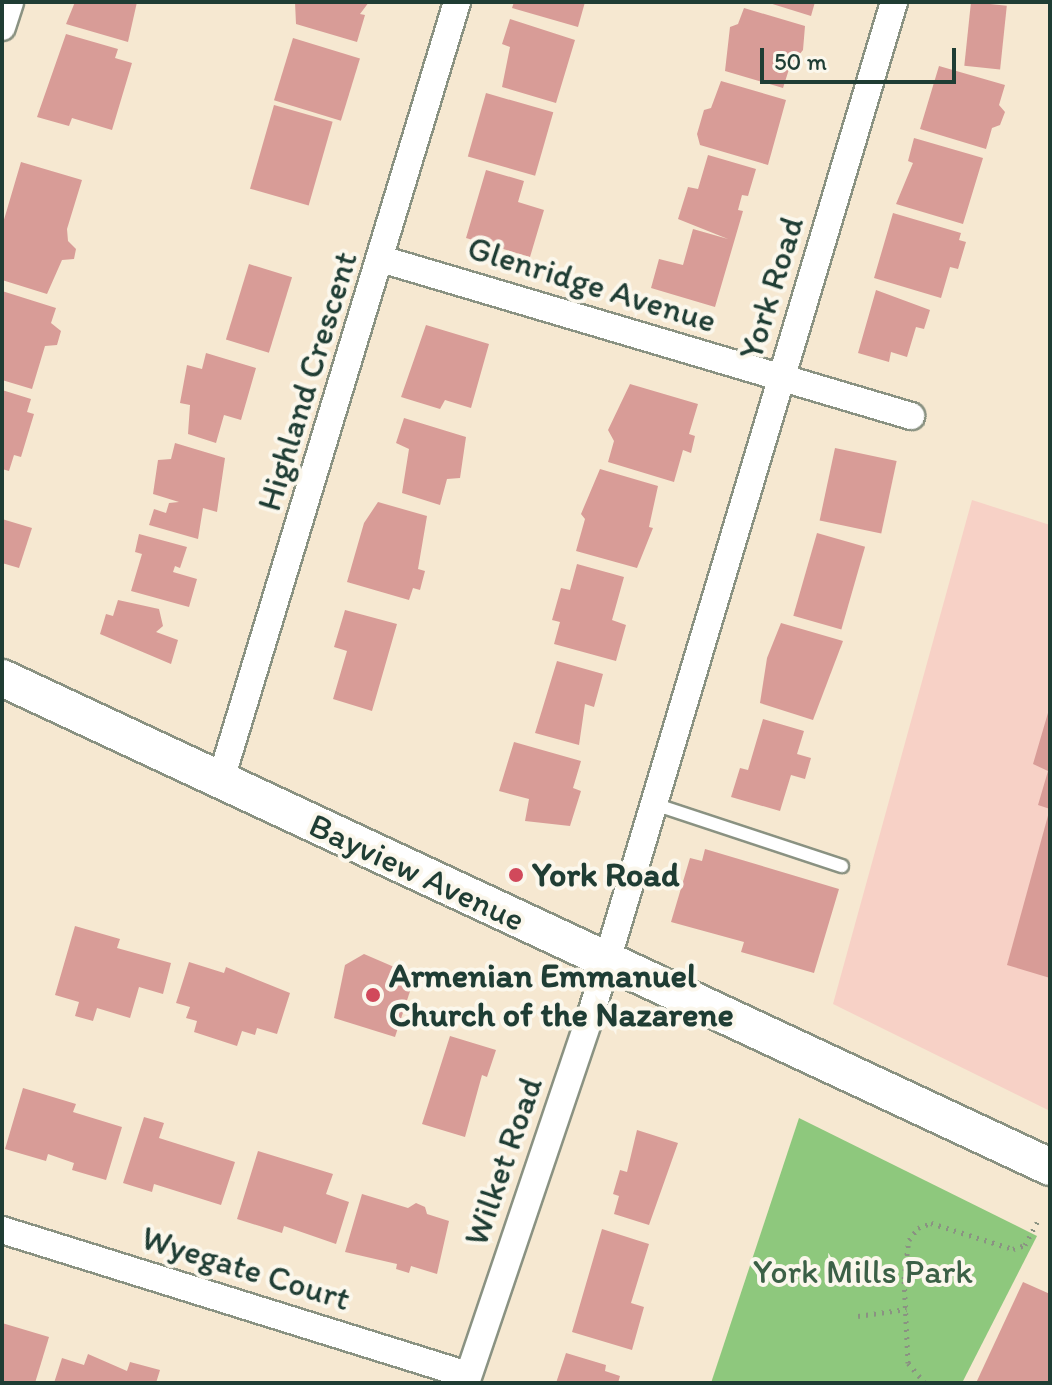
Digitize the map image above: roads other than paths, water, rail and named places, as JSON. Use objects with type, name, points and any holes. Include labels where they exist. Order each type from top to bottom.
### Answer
[{"type":"main road","name":"Bayview Avenue","points":[[2,678],[1050,1167]]},
{"type":"street","points":[[2,27],[10,2]]},
{"type":"street","name":"Highland Crescent","points":[[221,779],[457,2]]},
{"type":"street","name":"York Road","points":[[606,962],[894,2]]},
{"type":"street","name":"Glenridge Avenue","points":[[381,259],[911,416]]},
{"type":"street","name":"Wilket Road","points":[[467,1379],[606,962]]},
{"type":"street","name":"Wyegate Court","points":[[2,1230],[467,1379]]},
{"type":"lane","points":[[654,804],[842,866]]},
{"type":"place","name":"York Road","points":[[516,875]]},
{"type":"place","name":"Armenian Emmanuel Church of the Nazarene","points":[[373,995]]},
{"type":"park label","name":"York Mills Park","points":[[863,1272]]}]
